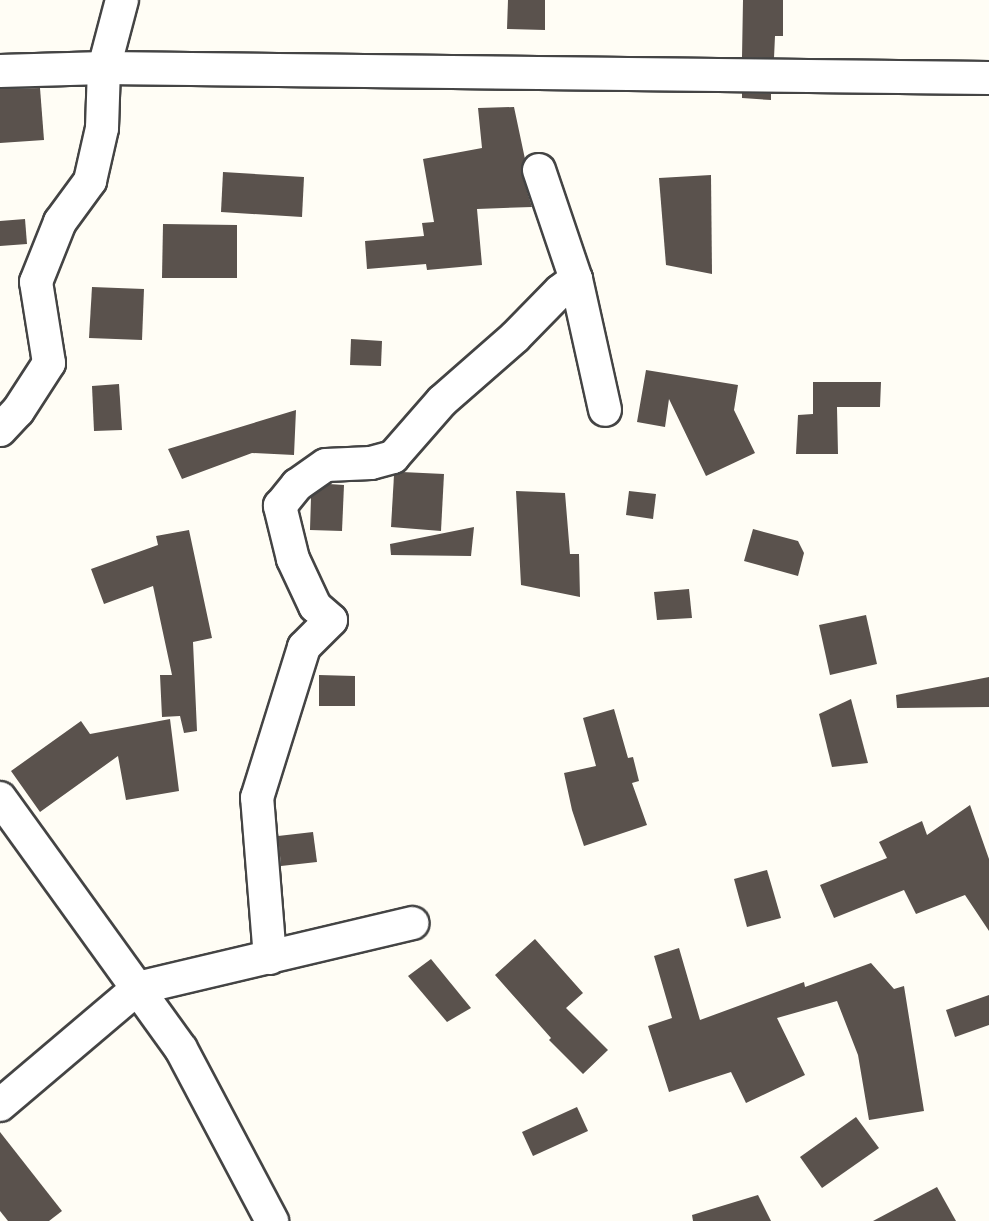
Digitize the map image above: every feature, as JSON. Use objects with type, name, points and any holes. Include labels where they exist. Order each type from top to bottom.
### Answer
[{"type":"street","points":[[0,430],[18,411],[49,363],[36,282],[60,222],[90,181],[102,128],[104,68],[122,0]]},
{"type":"street","points":[[0,70],[104,68],[989,78]]},
{"type":"street","points":[[539,170],[576,279],[605,410]]},
{"type":"street","points":[[270,958],[257,798],[304,647],[331,620],[315,606],[293,559],[280,506],[297,485],[326,465],[371,463],[393,457],[442,401],[515,337],[560,291],[576,279]]},
{"type":"street","points":[[0,798],[181,1049],[272,1221]]},
{"type":"street","points":[[0,1105],[138,988],[412,923]]},
{"type":"building","points":[[508,0],[545,0],[545,30],[507,29]]},
{"type":"building","points":[[743,0],[783,0],[783,36],[775,36],[774,58],[742,57]]},
{"type":"building","points":[[40,88],[44,140],[0,143],[0,89]]},
{"type":"building","points":[[742,93],[771,94],[771,100],[742,98]]},
{"type":"building","points":[[514,107],[525,159],[522,175],[532,207],[477,209],[482,265],[427,270],[426,264],[367,269],[365,241],[424,236],[422,223],[434,222],[423,159],[482,148],[478,108]]},
{"type":"building","points":[[223,172],[304,177],[302,217],[221,212]]},
{"type":"building","points":[[711,175],[712,274],[666,265],[659,178]]},
{"type":"building","points":[[25,219],[27,244],[0,246],[0,221]]},
{"type":"building","points":[[163,224],[237,225],[237,278],[162,278]]},
{"type":"building","points":[[92,287],[144,289],[142,340],[89,338]]},
{"type":"building","points":[[351,339],[382,341],[381,366],[350,365]]},
{"type":"building","points":[[646,370],[738,385],[734,410],[755,453],[706,476],[669,399],[665,427],[637,422]]},
{"type":"building","points":[[813,382],[881,382],[880,407],[837,407],[838,454],[796,454],[798,415],[813,414]]},
{"type":"building","points":[[119,384],[122,430],[94,431],[92,386]]},
{"type":"building","points":[[296,410],[294,455],[252,453],[182,479],[168,449]]},
{"type":"building","points":[[402,472],[444,474],[441,531],[391,527],[394,475]]},
{"type":"building","points":[[329,484],[344,485],[342,531],[310,530],[311,497]]},
{"type":"building","points":[[516,491],[565,493],[570,554],[579,554],[580,597],[521,585]]},
{"type":"building","points":[[629,491],[656,494],[653,519],[626,515]]},
{"type":"building","points":[[474,527],[471,556],[391,555],[390,544]]},
{"type":"building","points":[[753,529],[798,541],[804,553],[798,576],[744,561]]},
{"type":"building","points":[[189,530],[212,638],[193,642],[197,731],[184,733],[180,716],[162,717],[160,675],[172,675],[153,586],[104,604],[91,569],[158,545],[156,536]]},
{"type":"building","points":[[689,589],[692,618],[657,620],[654,592]]},
{"type":"building","points":[[866,615],[877,664],[830,675],[819,625]]},
{"type":"building","points":[[319,675],[355,676],[355,706],[319,706]]},
{"type":"building","points":[[989,677],[989,707],[897,708],[896,695]]},
{"type":"building","points":[[851,699],[868,763],[832,767],[819,714]]},
{"type":"building","points":[[614,709],[628,758],[633,757],[639,781],[632,783],[647,825],[584,846],[572,810],[564,773],[596,766],[583,718]]},
{"type":"building","points":[[170,719],[179,791],[126,800],[118,756],[40,812],[11,771],[81,721],[90,734]]},
{"type":"building","points":[[970,805],[989,859],[989,931],[965,895],[916,914],[904,890],[834,918],[820,885],[887,858],[879,842],[922,821],[927,835]]},
{"type":"building","points":[[313,832],[317,862],[281,866],[278,836]]},
{"type":"building","points":[[767,870],[781,918],[747,927],[734,879]]},
{"type":"building","points":[[535,939],[583,993],[566,1008],[608,1050],[583,1074],[549,1040],[551,1038],[495,975]]},
{"type":"building","points":[[679,948],[700,1020],[804,982],[805,987],[871,963],[894,989],[904,986],[924,1111],[869,1120],[858,1055],[837,1001],[777,1018],[805,1075],[746,1103],[731,1072],[669,1092],[648,1026],[672,1018],[654,956]]},
{"type":"building","points":[[431,959],[471,1008],[447,1022],[408,976]]},
{"type":"building","points":[[989,995],[989,1025],[955,1037],[946,1010]]},
{"type":"building","points":[[577,1107],[588,1131],[533,1156],[522,1132]]},
{"type":"building","points":[[856,1117],[879,1148],[822,1188],[800,1157]]},
{"type":"building","points":[[0,1132],[62,1211],[49,1221],[8,1221],[0,1211]]},
{"type":"building","points":[[937,1187],[956,1221],[873,1221]]},
{"type":"building","points":[[758,1195],[771,1221],[693,1221],[692,1215]]}]
